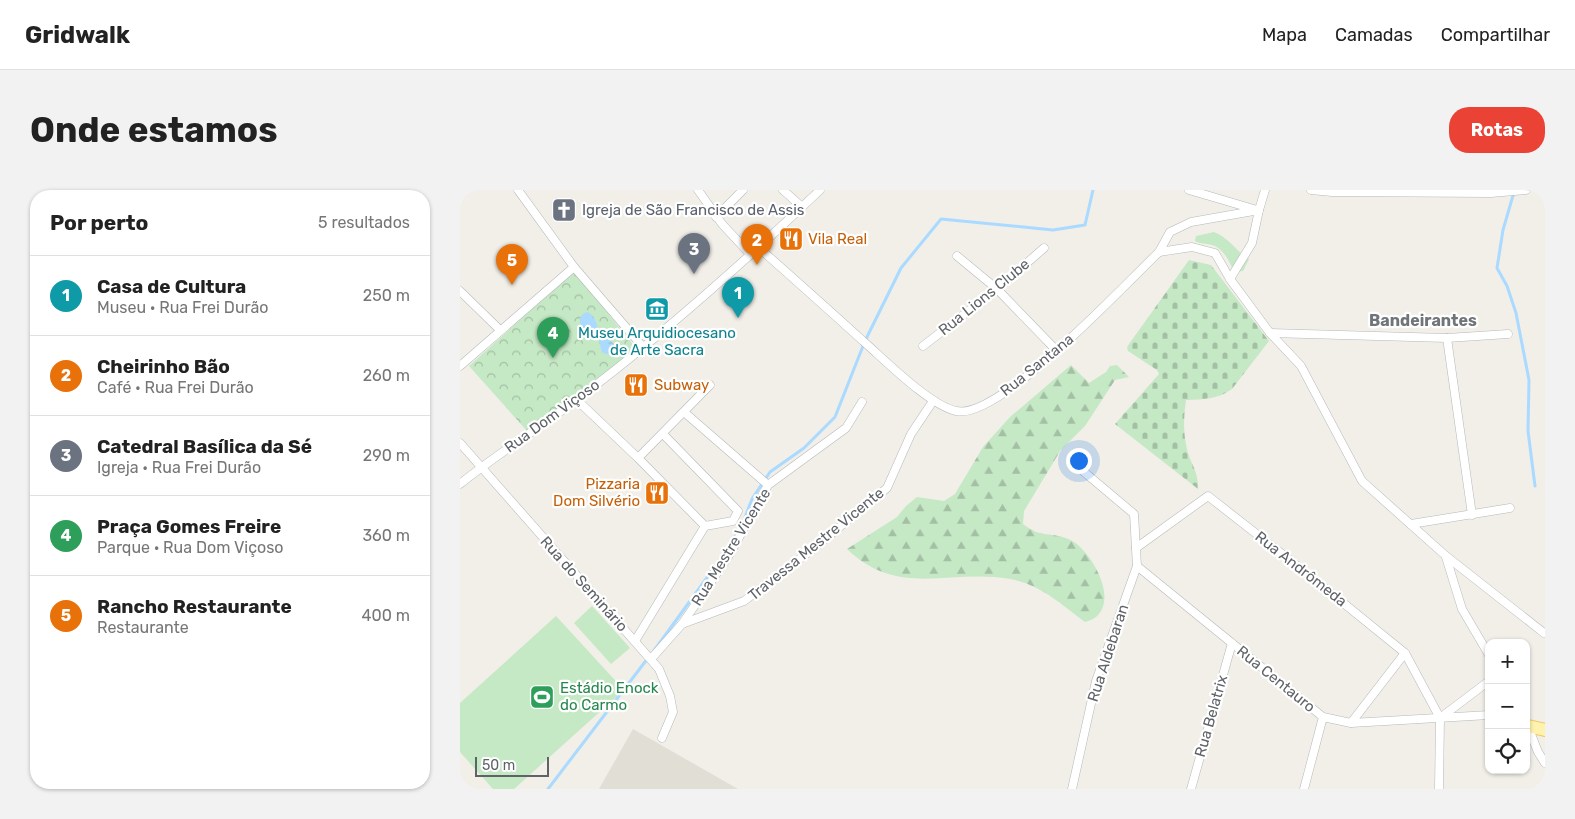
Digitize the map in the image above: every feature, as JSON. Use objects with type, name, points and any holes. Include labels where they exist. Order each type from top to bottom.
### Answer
[{"type":"main road","points":[[1530,725],[1545,730]]},
{"type":"street","points":[[518,190],[574,267],[643,347]]},
{"type":"street","points":[[698,190],[716,217],[750,254]]},
{"type":"street","points":[[716,217],[743,190]]},
{"type":"street","points":[[783,190],[802,207]]},
{"type":"street","name":"Rua Dom Viçoso","points":[[460,484],[481,467],[577,400],[643,347],[713,288],[820,190]]},
{"type":"street","points":[[1189,190],[1259,210]]},
{"type":"street","points":[[1230,279],[1252,243],[1265,190]]},
{"type":"street","points":[[1311,190],[1332,192],[1491,193],[1526,190]]},
{"type":"street","name":"Rua Santana","points":[[758,247],[933,401],[957,412],[976,409],[1008,392],[1057,351],[1159,252],[1170,232],[1191,222],[1259,210]]},
{"type":"street","points":[[1159,252],[1192,247],[1215,253],[1230,279],[1270,334],[1300,366],[1362,481],[1446,556],[1544,633]]},
{"type":"street","name":"Rua Lions Clube","points":[[924,346],[998,289],[1044,248]]},
{"type":"street","points":[[958,256],[998,289],[1057,351]]},
{"type":"street","points":[[460,366],[574,267]]},
{"type":"street","points":[[460,291],[500,330]]},
{"type":"street","points":[[1270,334],[1447,338],[1508,334]]},
{"type":"street","points":[[1447,338],[1472,515]]},
{"type":"street","points":[[638,458],[710,385]]},
{"type":"street","points":[[577,400],[705,526]]},
{"type":"street","name":"Travessa Mestre Vicente","points":[[682,624],[744,601],[814,548],[888,488],[911,434],[933,401]]},
{"type":"street","name":"Rua Mestre Vicente","points":[[651,660],[682,624],[728,557],[768,485],[846,428],[862,402]]},
{"type":"street","points":[[684,412],[768,485]]},
{"type":"street","points":[[635,641],[705,526],[733,521],[738,512],[663,434]]},
{"type":"street","name":"Rua do Seminário","points":[[460,443],[660,669],[670,696],[673,712],[662,738]]},
{"type":"street","name":"Rua Aldebaran","points":[[1072,789],[1096,681],[1137,566],[1134,514],[1077,466]]},
{"type":"street","name":"Rua Andrômeda","points":[[1136,548],[1208,496],[1313,578],[1405,654],[1440,718]]},
{"type":"street","points":[[1411,524],[1510,508]]},
{"type":"street","points":[[1446,556],[1462,609],[1485,648]]},
{"type":"street","name":"Rua Centauro","points":[[1137,566],[1323,717],[1351,723],[1485,715]]},
{"type":"street","name":"Rua Belatrix","points":[[1191,789],[1232,643]]},
{"type":"street","points":[[1351,723],[1405,654]]},
{"type":"street","points":[[1438,789],[1440,718],[1485,684]]},
{"type":"street","points":[[1304,789],[1323,717]]},
{"type":"street","points":[[1529,729],[1538,752],[1545,763]]},
{"type":"shaded area","points":[[633,729],[738,789],[599,789]]},
{"type":"green space","points":[[1214,232],[1249,259],[1243,271],[1234,272],[1227,258],[1217,247],[1195,241],[1196,236]]},
{"type":"green space","points":[[1189,260],[1211,265],[1269,341],[1232,389],[1215,397],[1186,400],[1185,438],[1187,450],[1197,476],[1198,489],[1115,424],[1159,374],[1157,370],[1128,351],[1127,347]]},
{"type":"green space","points":[[574,271],[638,351],[528,432],[469,366]]},
{"type":"green space","points":[[1071,365],[1089,383],[1106,372],[1110,366],[1117,365],[1129,377],[1115,380],[1085,426],[1060,451],[1024,511],[1023,524],[1036,532],[1069,539],[1088,556],[1095,566],[1103,588],[1104,599],[1102,609],[1096,617],[1085,622],[1041,590],[1021,582],[988,577],[906,578],[886,573],[866,564],[847,549],[897,517],[917,497],[944,501],[955,494],[983,447],[1010,417]]},
{"type":"green space","points":[[592,606],[630,648],[611,664],[574,623]]},
{"type":"green space","name":"Estádio Enock do Carmo","points":[[556,616],[624,690],[514,789],[493,789],[460,752],[460,703]]},
{"type":"water","points":[[588,312],[594,318],[601,331],[614,344],[614,353],[606,354],[602,352],[597,337],[584,330],[580,325],[581,317]]},
{"type":"waterway","points":[[744,520],[752,499],[770,472],[804,448],[835,417],[865,341],[901,268],[941,219],[1053,230],[1085,225],[1093,190]]},
{"type":"waterway","points":[[1514,192],[1503,230],[1497,268],[1507,286],[1516,313],[1529,380],[1528,431],[1535,486]]},
{"type":"waterway","points":[[653,652],[736,535]]},
{"type":"waterway","points":[[548,789],[648,658]]},
{"type":"place","name":"Igreja de São Francisco de Assis","points":[[564,210]]},
{"type":"place","name":"Vila Real","points":[[791,239]]},
{"type":"place","name":"Cheirinho Bão","points":[[757,265]]},
{"type":"place","name":"Catedral Basílica da Sé","points":[[694,274]]},
{"type":"place","name":"Rancho Restaurante","points":[[512,285]]},
{"type":"place","name":"Museu Arquidiocesano de Arte Sacra","points":[[657,309]]},
{"type":"place","name":"Casa de Cultura","points":[[738,318]]},
{"type":"place","name":"Praça Gomes Freire","points":[[553,358]]},
{"type":"place","name":"Subway","points":[[636,385]]},
{"type":"place","name":"Pizzaria Dom Silvério","points":[[657,493]]},
{"type":"place","name":"Estádio Enock do Carmo","points":[[542,697]]},
{"type":"district","name":"Bandeirantes","points":[[1423,320]]}]
